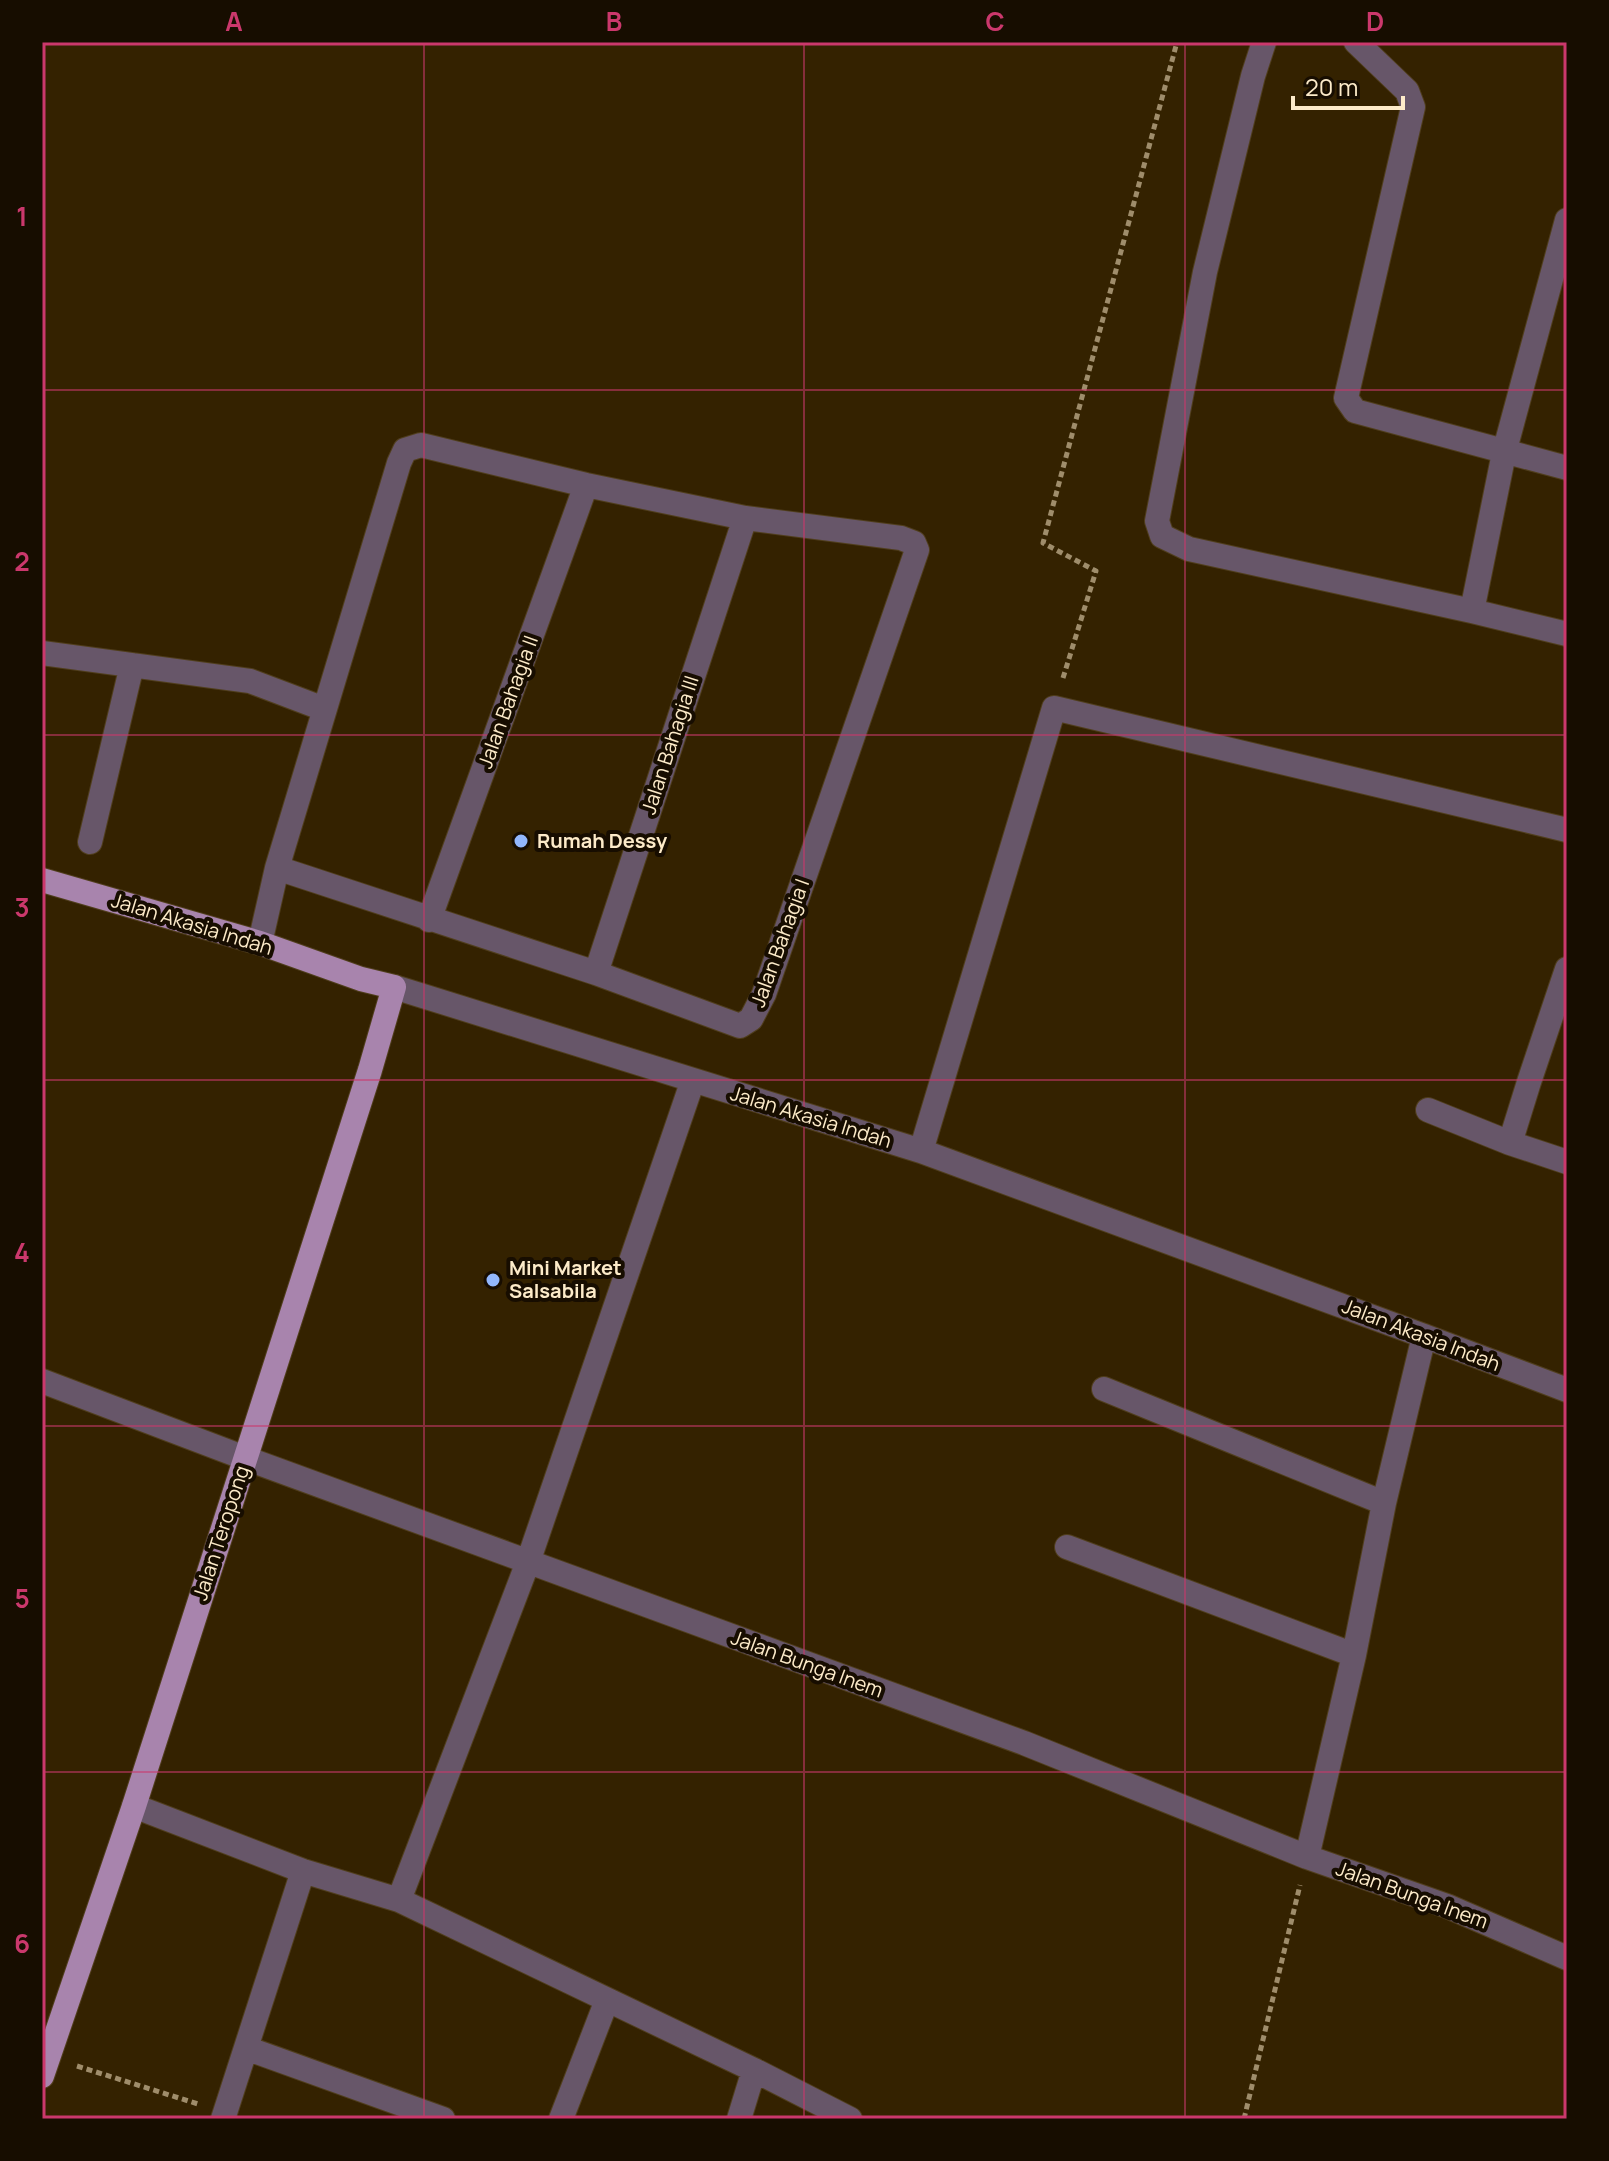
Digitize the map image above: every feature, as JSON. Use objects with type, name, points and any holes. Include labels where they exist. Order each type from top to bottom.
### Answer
[{"type":"main road","name":"Jalan Akasia Indah","points":[[42,880],[260,943],[361,979],[394,987]]},
{"type":"main road","name":"Jalan Teropong","points":[[45,2066],[134,1806],[394,987]]},
{"type":"street","points":[[1264,42],[1205,272],[1157,521],[1162,536],[1189,549],[1567,634]]},
{"type":"street","points":[[1356,42],[1407,91],[1413,107],[1346,398],[1355,411],[1567,468]]},
{"type":"street","points":[[1472,611],[1504,453],[1567,220]]},
{"type":"street","name":"Jalan Bahagia I","points":[[421,445],[586,485],[745,518],[901,538],[914,543],[917,550],[764,994],[751,1019],[740,1026],[596,973],[277,868],[405,450],[421,445]]},
{"type":"street","name":"Jalan Bahagia II","points":[[429,920],[586,485]]},
{"type":"street","name":"Jalan Bahagia III","points":[[596,973],[745,518]]},
{"type":"street","points":[[42,653],[250,681],[324,709]]},
{"type":"street","points":[[90,842],[132,665]]},
{"type":"street","points":[[921,1151],[1054,708],[1567,830]]},
{"type":"street","points":[[260,943],[277,868]]},
{"type":"street","points":[[1510,1143],[1567,969]]},
{"type":"street","name":"Jalan Akasia Indah","points":[[394,987],[921,1151],[1567,1390]]},
{"type":"street","points":[[399,1900],[528,1562],[693,1080]]},
{"type":"street","points":[[1428,1110],[1567,1162]]},
{"type":"street","points":[[1307,1857],[1354,1655],[1384,1503],[1424,1336]]},
{"type":"street","name":"Jalan Bunga Inem","points":[[42,1381],[1024,1743],[1307,1857],[1447,1906],[1567,1958]]},
{"type":"street","points":[[1104,1389],[1384,1503]]},
{"type":"street","points":[[1067,1547],[1354,1655]]},
{"type":"street","points":[[134,1806],[303,1871],[399,1900],[850,2119]]},
{"type":"street","points":[[224,2116],[303,1871]]},
{"type":"street","points":[[561,2119],[607,2000]]},
{"type":"street","points":[[246,2048],[443,2119]]},
{"type":"street","points":[[739,2119],[754,2070]]},
{"type":"path","points":[[1054,708],[1096,571],[1043,543],[1177,42]]},
{"type":"path","points":[[1244,2119],[1307,1857]]},
{"type":"path","points":[[45,2066],[224,2116]]},
{"type":"place","name":"Rumah Dessy","points":[[521,841]]},
{"type":"place","name":"Mini Market Salsabila","points":[[493,1280]]}]
